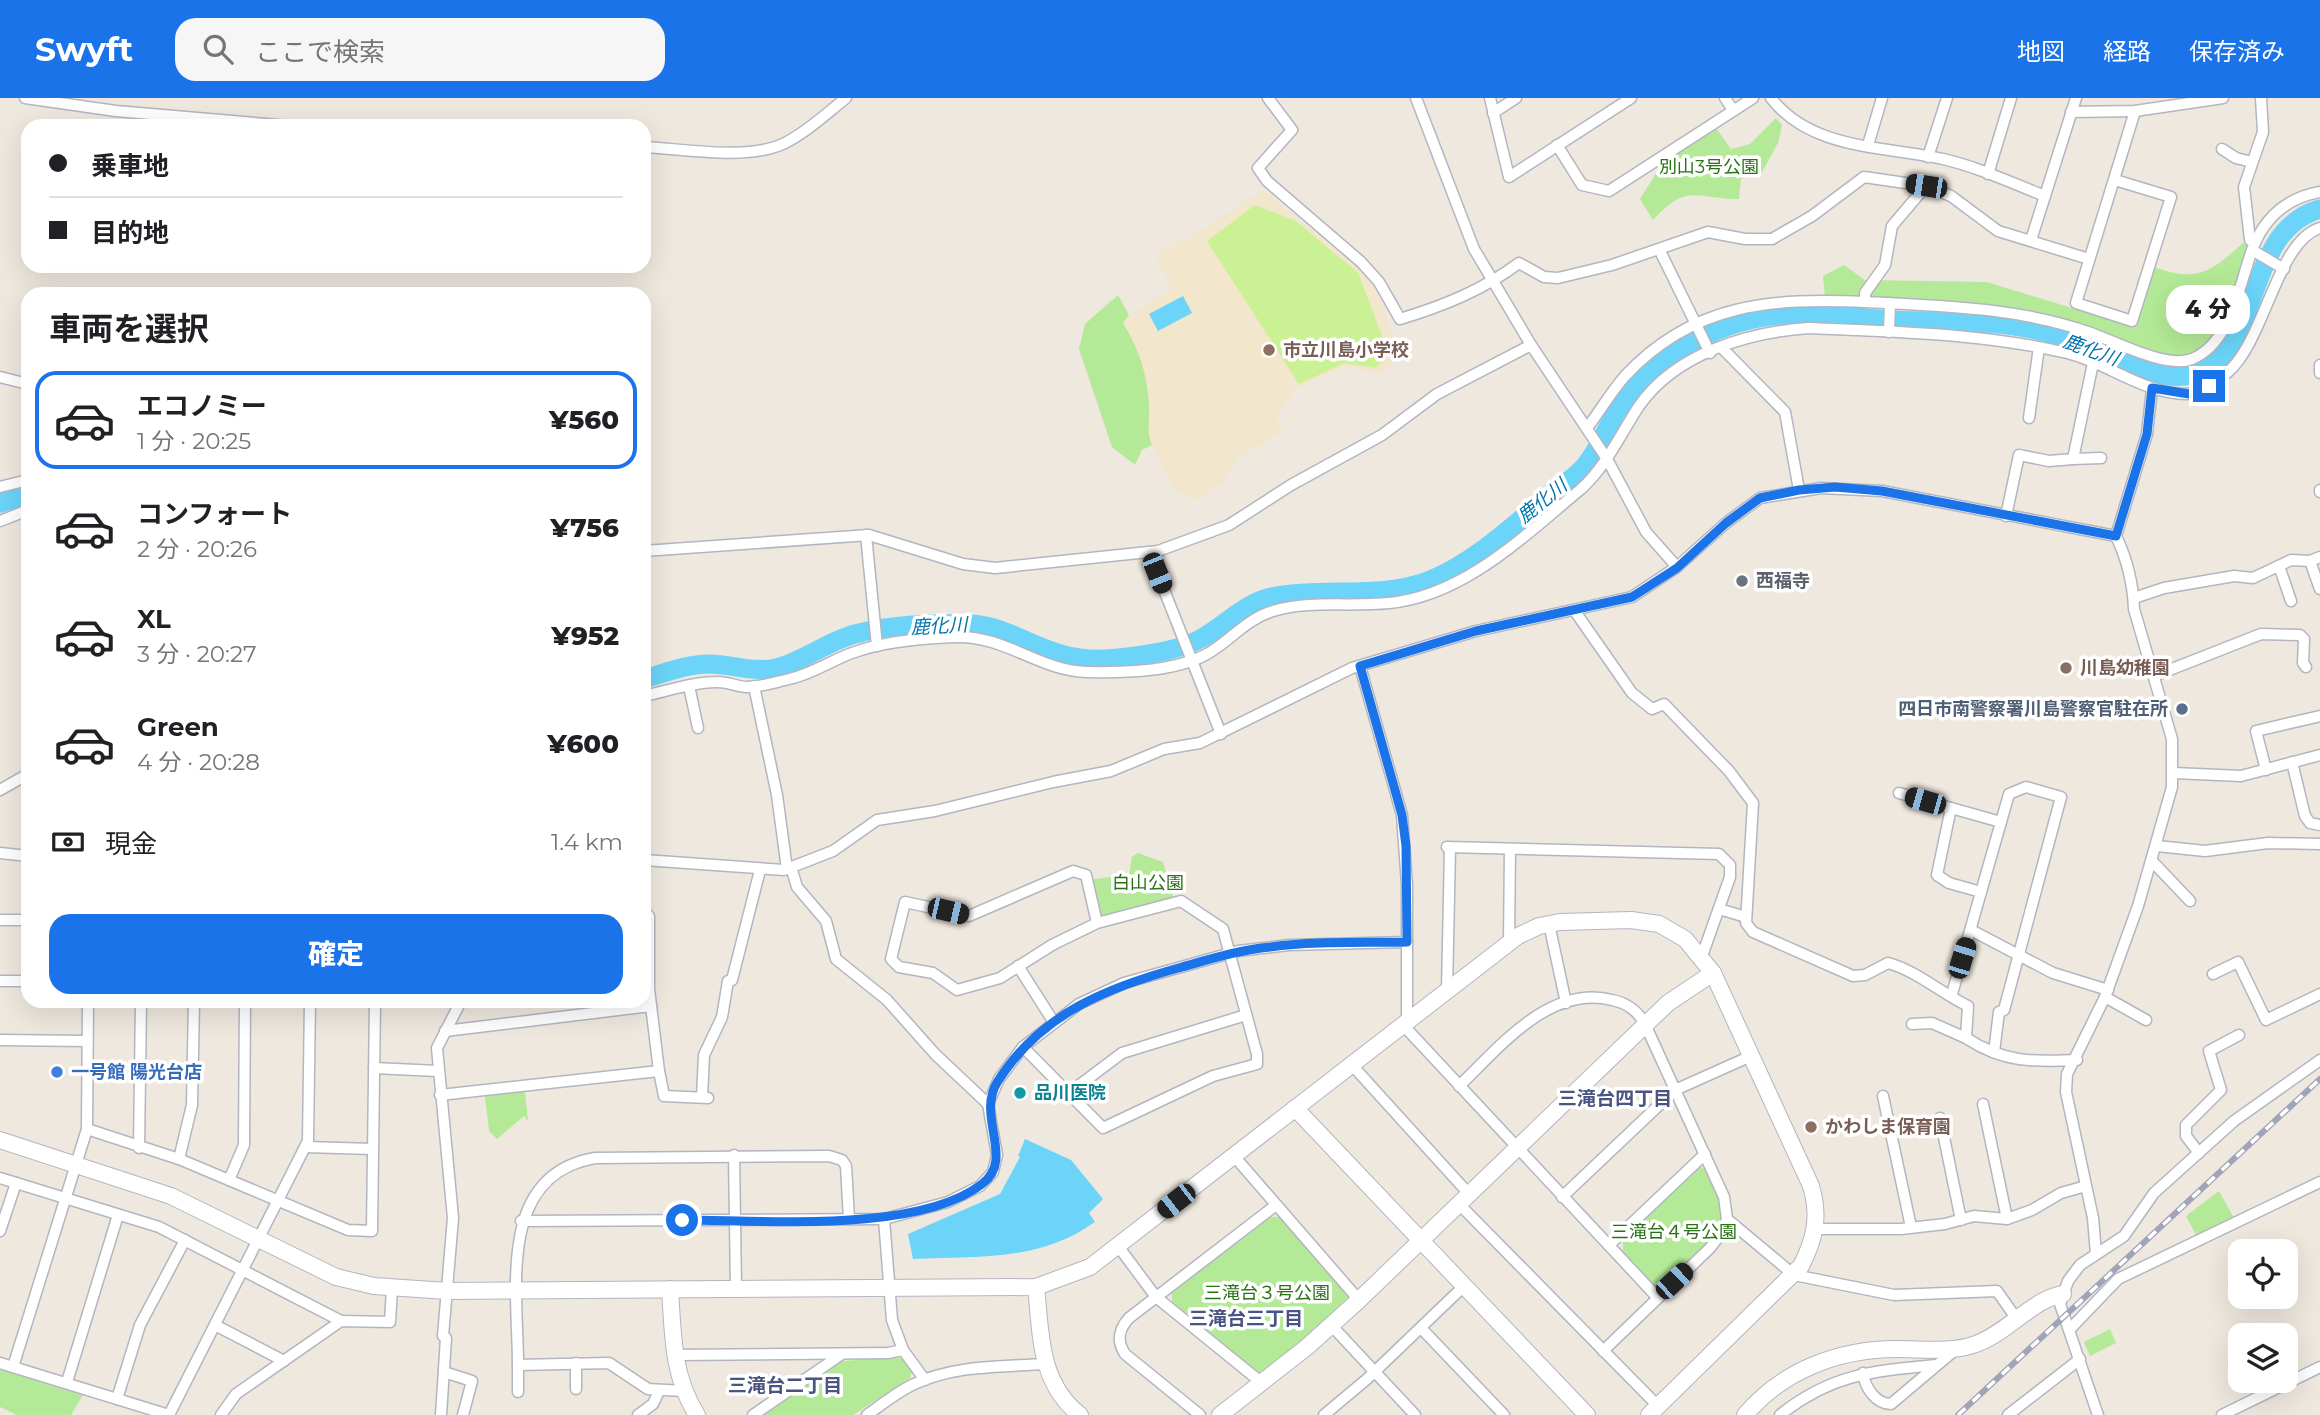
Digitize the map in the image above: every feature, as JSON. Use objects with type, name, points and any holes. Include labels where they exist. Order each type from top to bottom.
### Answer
[{"type":"street","points":[[25,98],[116,111],[208,119]]},
{"type":"street","points":[[651,147],[716,152],[769,148],[784,144],[846,98]]},
{"type":"street","points":[[1268,98],[1292,130],[1258,169],[1267,181],[1361,262],[1379,282],[1400,319],[1436,309],[1494,282],[1519,263],[1545,277],[1558,278],[1660,251],[1708,232],[1745,239],[1772,239],[1812,216],[1864,177],[1926,186],[1951,196],[1998,231],[2089,259]]},
{"type":"street","points":[[1416,98],[1474,249],[1531,345],[1606,457],[1646,531],[1677,568]]},
{"type":"street","points":[[1490,98],[1509,177],[1631,98]]},
{"type":"street","points":[[1493,113],[1516,98]]},
{"type":"street","points":[[1725,98],[1733,110]]},
{"type":"street","points":[[1557,145],[1582,185],[1609,191],[1753,98]]},
{"type":"street","points":[[1771,98],[1787,118],[1803,129],[1928,156],[2045,196]]},
{"type":"street","points":[[1868,145],[1882,98]]},
{"type":"street","points":[[1928,156],[1947,98]]},
{"type":"street","points":[[1987,174],[2011,98]]},
{"type":"street","points":[[2031,240],[2076,98]]},
{"type":"street","points":[[2071,112],[2135,111],[2223,98]]},
{"type":"street","points":[[2260,98],[2263,132],[2244,187],[2250,240],[2254,249],[2281,267]]},
{"type":"street","points":[[2115,180],[2171,197],[2132,321],[2076,303],[2135,111]]},
{"type":"street","points":[[2221,149],[2236,158],[2252,162]]},
{"type":"street","points":[[1865,302],[1865,293],[1885,265],[1892,226],[1926,186]]},
{"type":"street","points":[[1589,431],[1624,378],[1652,350],[1698,323],[1771,302],[1809,299],[2014,312],[2045,319],[2137,351],[2180,362],[2203,353],[2218,338],[2231,312],[2254,249],[2279,209],[2297,198],[2320,192]]},
{"type":"street","points":[[651,694],[716,682],[754,686],[808,674],[853,652],[877,645],[974,637],[997,642],[1056,667],[1085,672],[1117,672],[1191,661],[1217,647],[1254,619],[1276,610],[1413,599],[1459,582],[1558,508],[1596,475],[1641,404],[1660,383],[1680,368],[1709,351],[1749,336],[1779,330],[1809,328],[1982,337],[2039,347],[2093,363],[2152,388],[2189,394],[2209,386],[2244,355],[2281,267],[2302,240],[2320,228]]},
{"type":"street","points":[[1660,251],[1698,323],[1709,351]]},
{"type":"street","points":[[1889,331],[1890,304]]},
{"type":"street","points":[[651,550],[866,535],[978,567],[1149,552],[1197,539],[1229,525],[1291,485],[1382,435],[1437,394],[1531,345]]},
{"type":"street","points":[[2029,418],[2039,347]]},
{"type":"street","points":[[1722,348],[1785,412],[1799,490]]},
{"type":"street","points":[[2073,459],[2093,363]]},
{"type":"street","points":[[2320,365],[2320,373]]},
{"type":"street","points":[[0,377],[21,382]]},
{"type":"street","points":[[2096,1254],[2086,1186],[2066,1092],[2067,1074],[2077,1059],[2107,993],[2157,846],[2174,773],[2172,739],[2134,609],[2123,551],[2116,536],[2147,434],[2152,388]]},
{"type":"street","points":[[2006,516],[2019,455],[2049,461],[2101,458]]},
{"type":"street","points":[[0,487],[21,482]]},
{"type":"street","points":[[651,861],[760,870],[789,868],[833,851],[877,820],[935,811],[1053,782],[1111,771],[1164,749],[1196,744],[1221,734],[1321,681],[1360,666],[1476,631],[1632,597],[1677,568],[1726,523],[1760,498],[1799,490],[1835,487],[1882,491],[2116,536]]},
{"type":"street","points":[[0,521],[21,513]]},
{"type":"street","points":[[866,535],[877,645]]},
{"type":"street","points":[[1149,552],[1221,734]]},
{"type":"street","points":[[2134,598],[2164,588],[2234,576],[2253,579],[2295,559],[2315,559],[2320,589]]},
{"type":"street","points":[[2279,566],[2291,601]]},
{"type":"street","points":[[1574,610],[1632,693],[1652,709],[1664,705],[1683,722],[1753,803],[1746,917],[1746,923],[1753,932],[1845,974],[1865,975],[1888,963],[1908,969],[1924,983],[1952,995],[1968,1006],[1966,1038]]},
{"type":"street","points":[[2154,676],[2261,634],[2300,635],[2304,639],[2303,663],[2306,667]]},
{"type":"street","points":[[1360,666],[1402,815],[1406,846],[1405,1023],[1516,1148],[1657,1297]]},
{"type":"street","points":[[689,686],[698,728]]},
{"type":"street","points":[[754,686],[789,868],[797,887],[826,921],[836,959],[887,1000],[935,1054],[988,1104]]},
{"type":"street","points":[[2266,770],[2256,731],[2320,716]]},
{"type":"street","points":[[2174,773],[2241,776],[2320,755]]},
{"type":"street","points":[[2291,762],[2305,816],[2310,823],[2320,825]]},
{"type":"street","points":[[0,790],[21,778]]},
{"type":"street","points":[[1952,995],[2009,794],[2026,787],[2061,797],[2005,1007],[1999,1012],[1993,1052]]},
{"type":"street","points":[[1899,793],[2001,822]]},
{"type":"street","points":[[1951,808],[1937,874],[1949,883],[1981,892]]},
{"type":"street","points":[[2157,846],[2205,851],[2268,843],[2320,844]]},
{"type":"street","points":[[1447,990],[1448,847],[1713,851],[1724,857],[1730,870],[1702,956]]},
{"type":"street","points":[[1509,942],[1510,849]]},
{"type":"street","points":[[0,853],[21,855]]},
{"type":"street","points":[[2152,861],[2190,901]]},
{"type":"street","points":[[651,1006],[664,1096],[705,1098],[704,1055],[722,1017],[728,982],[732,980],[760,870]]},
{"type":"street","points":[[1023,1047],[1103,1128],[1213,1076],[1257,1064],[1223,929],[1181,901],[1097,923],[1000,978],[957,990],[933,973],[899,967],[891,959],[905,902],[969,916],[1073,871],[1086,875],[1097,923]]},
{"type":"street","points":[[1719,909],[1746,917]]},
{"type":"street","points":[[0,919],[21,920]]},
{"type":"street","points":[[0,1140],[171,1196],[336,1277],[361,1285],[447,1291],[1036,1286],[1090,1267],[1118,1246],[1351,1064],[1509,942],[1530,930],[1549,925],[1631,919],[1651,922],[1676,932],[1702,956],[1713,973],[1811,1186],[1816,1207],[1816,1229],[1810,1250],[1794,1275],[1653,1411],[1603,1351],[1464,1199],[1351,1064]]},
{"type":"street","points":[[1549,925],[1566,1003]]},
{"type":"street","points":[[1970,930],[2053,973],[2107,993],[2147,1020]]},
{"type":"street","points":[[521,1222],[884,1219],[948,1202],[988,1179],[997,1155],[988,1104],[999,1079],[1023,1047],[1053,1021],[1108,989],[1228,953],[1289,945],[1407,942]]},
{"type":"street","points":[[2213,974],[2238,962],[2266,1020],[2320,994]]},
{"type":"street","points":[[1018,966],[1053,1021]]},
{"type":"street","points":[[1220,1415],[1262,1383],[1359,1300],[1645,1024],[1685,990],[1713,973]]},
{"type":"street","points":[[0,981],[21,981]]},
{"type":"street","points":[[1459,1086],[1535,1017],[1566,1003],[1601,997],[1614,1000],[1639,1014],[1645,1024],[1724,1197],[1727,1219],[1710,1248],[1603,1351]]},
{"type":"street","points":[[13,1367],[87,1129],[88,1008]]},
{"type":"street","points":[[139,1148],[141,1008]]},
{"type":"street","points":[[179,1159],[192,1105],[194,1008]]},
{"type":"street","points":[[229,1180],[244,1145],[245,1008]]},
{"type":"street","points":[[0,1363],[169,1415],[305,1147],[310,1008]]},
{"type":"street","points":[[87,1129],[179,1159],[348,1230],[372,1231],[375,1008]]},
{"type":"street","points":[[441,1415],[446,1338],[443,1336],[453,1218],[437,1048],[457,1008]]},
{"type":"street","points":[[445,1031],[603,1008]]},
{"type":"street","points":[[1069,1093],[1122,1053],[1246,1015]]},
{"type":"street","points":[[1912,1024],[1932,1023],[1993,1052],[2018,1060],[2042,1063],[2077,1059]]},
{"type":"street","points":[[2199,1153],[2186,1136],[2186,1125],[2221,1090],[2209,1051],[2239,1035]]},
{"type":"street","points":[[0,1040],[87,1041]]},
{"type":"street","points":[[1562,1196],[1675,1090],[1751,1056]]},
{"type":"street","points":[[2098,1415],[2060,1304],[2080,1265],[2124,1236],[2154,1193],[2234,1121],[2320,1060]]},
{"type":"street","points":[[374,1068],[438,1071]]},
{"type":"street","points":[[440,1096],[659,1071]]},
{"type":"street","points":[[1883,1096],[1911,1227]]},
{"type":"street","points":[[1983,1104],[2007,1219]]},
{"type":"street","points":[[1295,1108],[1587,1415]]},
{"type":"street","points":[[1940,1118],[1961,1220]]},
{"type":"street","points":[[305,1147],[373,1149]]},
{"type":"street","points":[[1609,1245],[1705,1154]]},
{"type":"street","points":[[518,1392],[521,1222],[542,1184],[561,1170],[585,1159],[734,1155],[829,1156],[842,1160],[848,1174],[849,1219]]},
{"type":"street","points":[[734,1155],[736,1288]]},
{"type":"street","points":[[1234,1156],[1359,1300]]},
{"type":"street","points":[[0,1178],[159,1227],[341,1321],[390,1322],[392,1288]]},
{"type":"street","points":[[2070,1328],[2118,1279],[2320,1182]]},
{"type":"street","points":[[0,1231],[16,1183]]},
{"type":"street","points":[[1816,1229],[1911,1227],[1974,1216],[2007,1219],[2032,1210],[2061,1193],[2086,1186]]},
{"type":"street","points":[[1200,1415],[1121,1347],[1120,1331],[1123,1324],[1156,1297],[1276,1205]]},
{"type":"street","points":[[66,1382],[118,1215]]},
{"type":"street","points":[[884,1219],[892,1320],[903,1350],[925,1380]]},
{"type":"street","points":[[1727,1219],[1794,1275],[1894,1295],[1997,1291],[2018,1321]]},
{"type":"street","points":[[117,1399],[140,1325],[185,1240]]},
{"type":"street","points":[[1118,1246],[1156,1297],[1262,1383]]},
{"type":"street","points":[[1036,1286],[1044,1364],[1055,1389],[1080,1415]]},
{"type":"street","points":[[1325,1415],[1464,1286]]},
{"type":"street","points":[[670,1289],[675,1355],[683,1391],[694,1414]]},
{"type":"street","points":[[1745,1415],[1763,1396],[1788,1377],[1840,1356],[1895,1349],[1955,1350],[1985,1341],[2018,1321],[2049,1296],[2063,1294]]},
{"type":"street","points":[[221,1415],[236,1394],[341,1321]]},
{"type":"street","points":[[215,1325],[284,1360]]},
{"type":"street","points":[[1331,1325],[1415,1415]]},
{"type":"street","points":[[1420,1328],[1504,1415]]},
{"type":"street","points":[[675,1355],[842,1354],[903,1350]]},
{"type":"street","points":[[1863,1373],[1867,1388],[1880,1402],[1888,1405],[1955,1350]]},
{"type":"street","points":[[752,1415],[842,1354]]},
{"type":"street","points":[[2008,1415],[2080,1359]]},
{"type":"street","points":[[576,1363],[576,1389]]},
{"type":"street","points":[[518,1365],[609,1363],[641,1386],[659,1391],[683,1391]]},
{"type":"street","points":[[867,1415],[925,1380],[957,1370],[1044,1364]]},
{"type":"street","points":[[1783,1414],[1808,1393],[1833,1381],[1863,1373],[1936,1365]]},
{"type":"street","points":[[2222,1415],[2320,1367]]},
{"type":"street","points":[[444,1372],[472,1381],[463,1415]]},
{"type":"street","points":[[638,1415],[653,1405],[659,1391]]},
{"type":"shaded area","name":"市立川島小学校","points":[[1263,190],[1369,276],[1403,356],[1381,374],[1344,367],[1290,391],[1293,397],[1284,403],[1276,420],[1285,431],[1238,457],[1223,483],[1198,500],[1174,490],[1148,437],[1149,410],[1123,323],[1129,315],[1173,288],[1157,262],[1158,253],[1198,233]]},
{"type":"green space","name":"別山3号公園","points":[[1776,118],[1782,125],[1778,143],[1762,172],[1741,179],[1739,199],[1693,195],[1684,197],[1665,208],[1653,220],[1640,199],[1663,162],[1716,128],[1731,149],[1750,144]]},
{"type":"green space","points":[[1255,205],[1296,221],[1358,273],[1389,354],[1375,368],[1345,363],[1299,384],[1207,241]]},
{"type":"green space","points":[[2243,243],[2249,247],[2220,331],[2190,358],[2154,353],[2061,321],[1825,297],[1823,276],[1844,265],[1865,280],[1987,282],[2134,327],[2154,267],[2182,274],[2203,272]]},
{"type":"green space","points":[[1118,295],[1129,315],[1123,323],[1142,363],[1147,384],[1152,445],[1142,450],[1135,465],[1112,447],[1079,349],[1085,324]]},
{"type":"green space","name":"白山公園","points":[[1138,853],[1163,862],[1173,897],[1105,916],[1100,914],[1090,886],[1094,879],[1129,875],[1132,857]]},
{"type":"green space","points":[[525,1092],[528,1121],[524,1116],[497,1139],[489,1131],[485,1096]]},
{"type":"green space","name":"三滝台４号公園","points":[[1698,1166],[1705,1169],[1720,1200],[1721,1217],[1718,1229],[1711,1241],[1691,1261],[1661,1287],[1654,1287],[1623,1254],[1623,1239]]},
{"type":"green space","points":[[2219,1191],[2235,1220],[2198,1239],[2186,1216]]},
{"type":"green space","name":"三滝台３号公園","points":[[1267,1217],[1282,1217],[1348,1293],[1348,1302],[1265,1372],[1256,1373],[1172,1304],[1172,1290]]},
{"type":"green space","points":[[2110,1329],[2116,1343],[2090,1356],[2084,1342]]},
{"type":"green space","points":[[897,1357],[906,1361],[912,1371],[910,1378],[853,1415],[761,1415],[843,1361]]},
{"type":"green space","points":[[0,1369],[83,1395],[71,1415],[17,1415],[0,1407]]},
{"type":"water","points":[[1183,296],[1192,313],[1158,331],[1149,314]]},
{"type":"water","points":[[1025,1139],[1071,1160],[1103,1199],[1089,1213],[1095,1222],[1074,1235],[1030,1250],[985,1257],[913,1259],[908,1234],[1000,1194],[1020,1157],[1018,1156]]},
{"type":"waterway","name":"鹿化川","points":[[651,677],[701,664],[776,668],[855,634],[897,626],[927,624],[982,625],[1069,656],[1103,659],[1128,657],[1185,646],[1255,603],[1276,596],[1391,590],[1428,581],[1476,555],[1579,472],[1589,461],[1623,402],[1649,373],[1683,348],[1702,338],[1721,329],[1759,318],[1809,314],[2007,325],[2061,337],[2138,369],[2175,376],[2191,375],[2215,363],[2232,344],[2277,242],[2295,222],[2320,209]]},
{"type":"waterway","name":"鹿化川","points":[[0,503],[21,497]]},
{"type":"railway","points":[[1958,1415],[2320,1079]]},
{"type":"place","name":"市立川島小学校","points":[[1269,350]]},
{"type":"place","name":"西福寺","points":[[1742,581]]},
{"type":"place","name":"川島幼稚園","points":[[2066,668]]},
{"type":"place","name":"四日市南警察署川島警察官駐在所","points":[[2182,709]]},
{"type":"place","name":"一号館 陽光台店","points":[[57,1072]]},
{"type":"place","name":"品川医院","points":[[1020,1093]]},
{"type":"place","name":"かわしま保育園","points":[[1811,1127]]},
{"type":"district","name":"三滝台四丁目","points":[[1615,1098]]},
{"type":"district","name":"三滝台三丁目","points":[[1246,1318]]},
{"type":"district","name":"三滝台二丁目","points":[[785,1385]]},
{"type":"route","points":[[682,1220],[884,1219],[948,1202],[981,1186],[993,1172],[997,1155],[988,1104],[999,1079],[1023,1047],[1053,1021],[1079,1004],[1124,983],[1238,951],[1289,945],[1407,942],[1406,846],[1402,815],[1360,666],[1476,631],[1632,597],[1677,568],[1726,523],[1760,498],[1799,490],[1835,487],[1882,491],[2116,536],[2141,461],[2152,388],[2189,394],[2209,386]]}]
